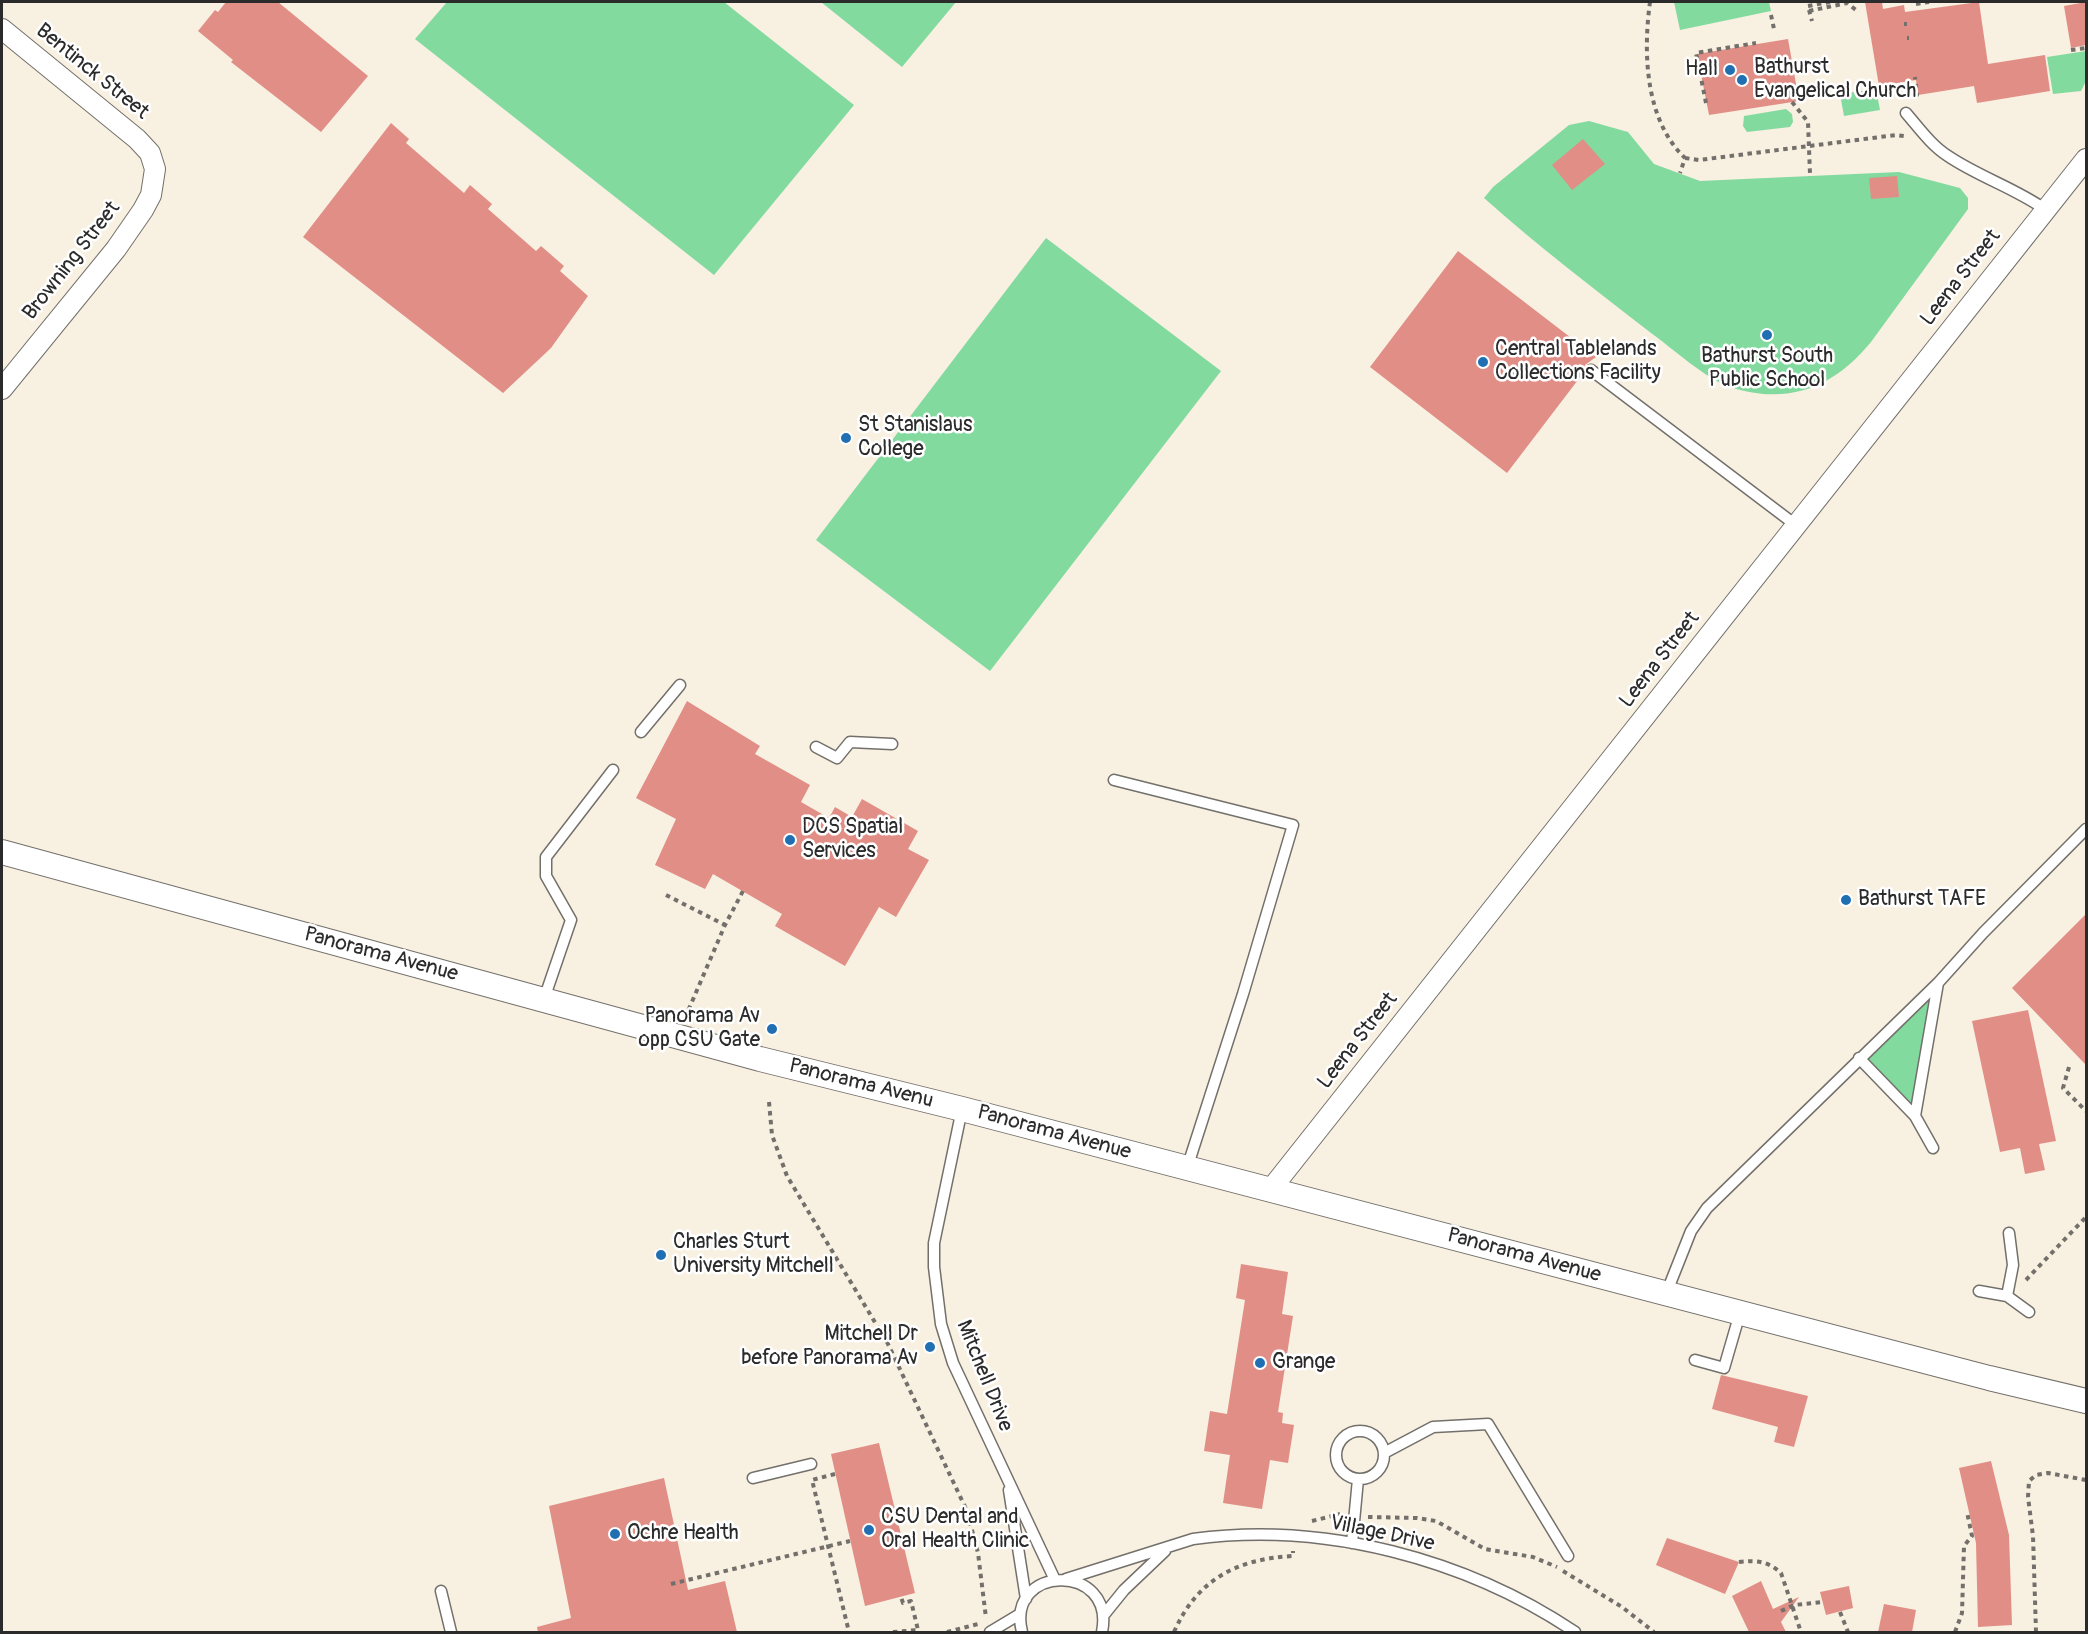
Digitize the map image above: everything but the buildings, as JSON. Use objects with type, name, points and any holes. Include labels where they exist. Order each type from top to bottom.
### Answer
[{"type":"street","name":"Bentinck Street","points":[[2,29],[138,139],[150,153]]},
{"type":"street","name":"Browning Street","points":[[2,388],[116,249],[143,210],[151,195],[154,180],[155,169],[150,153]]},
{"type":"street","name":"Leena Street","points":[[1271,1190],[2086,159]]},
{"type":"street","name":"Panorama Avenue","points":[[2,852],[760,1059]]},
{"type":"street","name":"Panorama Avenu","points":[[760,1059],[962,1109]]},
{"type":"street","name":"Panorama Avenue","points":[[962,1109],[1989,1378],[2086,1401]]},
{"type":"lane","points":[[1906,113],[1931,143],[1948,156],[2022,193],[2046,210]]},
{"type":"lane","points":[[1591,370],[1797,526]]},
{"type":"lane","points":[[641,732],[680,685]]},
{"type":"lane","points":[[816,747],[837,758],[850,742],[892,744]]},
{"type":"lane","points":[[544,999],[571,920],[546,876],[546,857],[613,770]]},
{"type":"lane","points":[[1114,780],[1293,825],[1243,994],[1187,1168]]},
{"type":"lane","points":[[1666,1294],[1697,1220],[1859,1058],[1938,983],[1983,933],[2086,829]]},
{"type":"lane","points":[[1915,1116],[1938,983]]},
{"type":"lane","points":[[1859,1058],[1915,1116],[1933,1148]]},
{"type":"lane","name":"Mitchell Drive","points":[[962,1109],[934,1243],[936,1296],[941,1324],[953,1363],[1006,1477],[1061,1579]]},
{"type":"lane","points":[[2007,1296],[2013,1265],[2009,1233]]},
{"type":"lane","points":[[1979,1291],[2007,1296],[2029,1312]]},
{"type":"lane","points":[[1695,1360],[1724,1368],[1740,1313]]},
{"type":"lane","points":[[1384,1453],[1433,1428],[1488,1424],[1568,1556]]},
{"type":"lane","points":[[1350,1432],[1369,1432],[1376,1436],[1384,1453],[1383,1464],[1368,1478],[1358,1479],[1349,1477],[1337,1463],[1337,1445],[1350,1432]]},
{"type":"lane","points":[[753,1478],[811,1464]]},
{"type":"lane","name":"Mitchell Drive","points":[[1006,1477],[1026,1599]]},
{"type":"lane","points":[[1352,1543],[1358,1479]]},
{"type":"lane","name":"Village Drive","points":[[1026,1599],[1039,1586],[1192,1539],[1209,1537],[1294,1538],[1352,1543],[1419,1558],[1493,1586],[1527,1602],[1575,1632]]},
{"type":"lane","name":"Village Drive","points":[[1103,1616],[1124,1590],[1167,1548]]},
{"type":"lane","points":[[1061,1579],[1079,1583],[1091,1591],[1099,1603],[1103,1616],[1102,1632]]},
{"type":"lane","points":[[441,1591],[451,1632]]},
{"type":"lane","points":[[1022,1632],[1020,1614],[1026,1599]]},
{"type":"lane","points":[[989,1629],[1020,1614]]},
{"type":"path","points":[[1650,2],[1646,50],[1653,96],[1665,135],[1685,158],[1699,160],[1896,135],[1931,143]]},
{"type":"path","points":[[1809,7],[1830,2]]},
{"type":"path","points":[[1916,4],[1929,2]]},
{"type":"path","points":[[1809,7],[1847,3],[1856,10]]},
{"type":"path","points":[[1809,7],[1812,21]]},
{"type":"path","points":[[1771,15],[1774,29]]},
{"type":"path","points":[[1707,103],[1696,53],[1756,43]]},
{"type":"path","points":[[2071,50],[2086,48]]},
{"type":"path","points":[[1909,81],[1912,96],[1917,95],[1915,77]]},
{"type":"path","points":[[1792,102],[1808,122],[1810,174]]},
{"type":"path","points":[[1680,173],[1685,158]]},
{"type":"path","points":[[678,1035],[725,925],[743,891]]},
{"type":"path","points":[[666,895],[725,925]]},
{"type":"path","points":[[2069,1067],[2063,1088],[2086,1111]]},
{"type":"path","points":[[769,1102],[772,1136],[787,1176],[888,1344],[967,1511],[978,1552],[989,1629]]},
{"type":"path","points":[[2007,1296],[2037,1270],[2086,1216]]},
{"type":"path","points":[[2036,1632],[2033,1536],[2028,1497],[2030,1481],[2036,1475],[2048,1473],[2086,1480]]},
{"type":"path","points":[[835,1474],[812,1480],[849,1632]]},
{"type":"path","points":[[1955,1632],[1962,1612],[1964,1546],[1972,1536],[1967,1512]]},
{"type":"path","points":[[1173,1632],[1192,1598],[1217,1577],[1247,1564],[1293,1556],[1293,1521],[1314,1521],[1337,1514],[1436,1521],[1485,1549],[1533,1557],[1554,1565],[1622,1607],[1654,1632]]},
{"type":"path","points":[[671,1584],[850,1541]]},
{"type":"path","points":[[1739,1562],[1752,1560],[1773,1566],[1780,1573],[1794,1605],[1801,1632]]},
{"type":"path","points":[[892,1632],[918,1630],[911,1601],[903,1603],[901,1597]]},
{"type":"path","points":[[1781,1611],[1794,1605],[1823,1602]]},
{"type":"path","points":[[1840,1612],[1848,1632]]},
{"type":"path","points":[[947,1632],[979,1624],[986,1618]]},
{"type":"green space","points":[[447,2],[724,2],[854,105],[714,275],[415,39]]},
{"type":"green space","points":[[821,2],[956,2],[902,67]]},
{"type":"green space","points":[[1674,2],[1769,2],[1771,11],[1680,30]]},
{"type":"green space","points":[[2086,51],[2086,81],[2081,91],[2053,94],[2047,57]]},
{"type":"green space","points":[[1876,89],[1880,110],[1844,116],[1840,94]]},
{"type":"green space","points":[[1786,109],[1792,114],[1793,122],[1790,127],[1747,132],[1743,126],[1744,116]]},
{"type":"green space","points":[[1589,121],[1628,132],[1654,164],[1700,181],[1899,172],[1960,188],[1968,198],[1968,209],[1871,342],[1842,371],[1826,381],[1791,393],[1751,392],[1730,387],[1700,370],[1566,267],[1484,198],[1493,187],[1569,125]]},
{"type":"green space","points":[[1046,238],[1221,371],[990,671],[816,540]]},
{"type":"green space","points":[[1938,983],[1915,1116],[1859,1058]]},
{"type":"place","name":"Hall","points":[[1730,70]]},
{"type":"place","name":"Bathurst Evangelical Church","points":[[1742,80]]},
{"type":"place","name":"Bathurst South Public School","points":[[1767,335]]},
{"type":"place","name":"Central Tablelands Collections Facility","points":[[1483,362]]},
{"type":"place","name":"St Stanislaus College","points":[[846,438]]},
{"type":"place","name":"DCS Spatial Services","points":[[790,840]]},
{"type":"place","name":"Bathurst TAFE","points":[[1846,900]]},
{"type":"place","name":"Panorama Av opp CSU Gate","points":[[772,1029]]},
{"type":"place","name":"Charles Sturt University Mitchell","points":[[661,1255]]},
{"type":"place","name":"Mitchell Dr before Panorama Av","points":[[930,1347]]},
{"type":"place","name":"Grange","points":[[1260,1363]]},
{"type":"place","name":"CSU Dental and Oral Health Clinic","points":[[869,1530]]},
{"type":"place","name":"Ochre Health","points":[[615,1534]]}]
